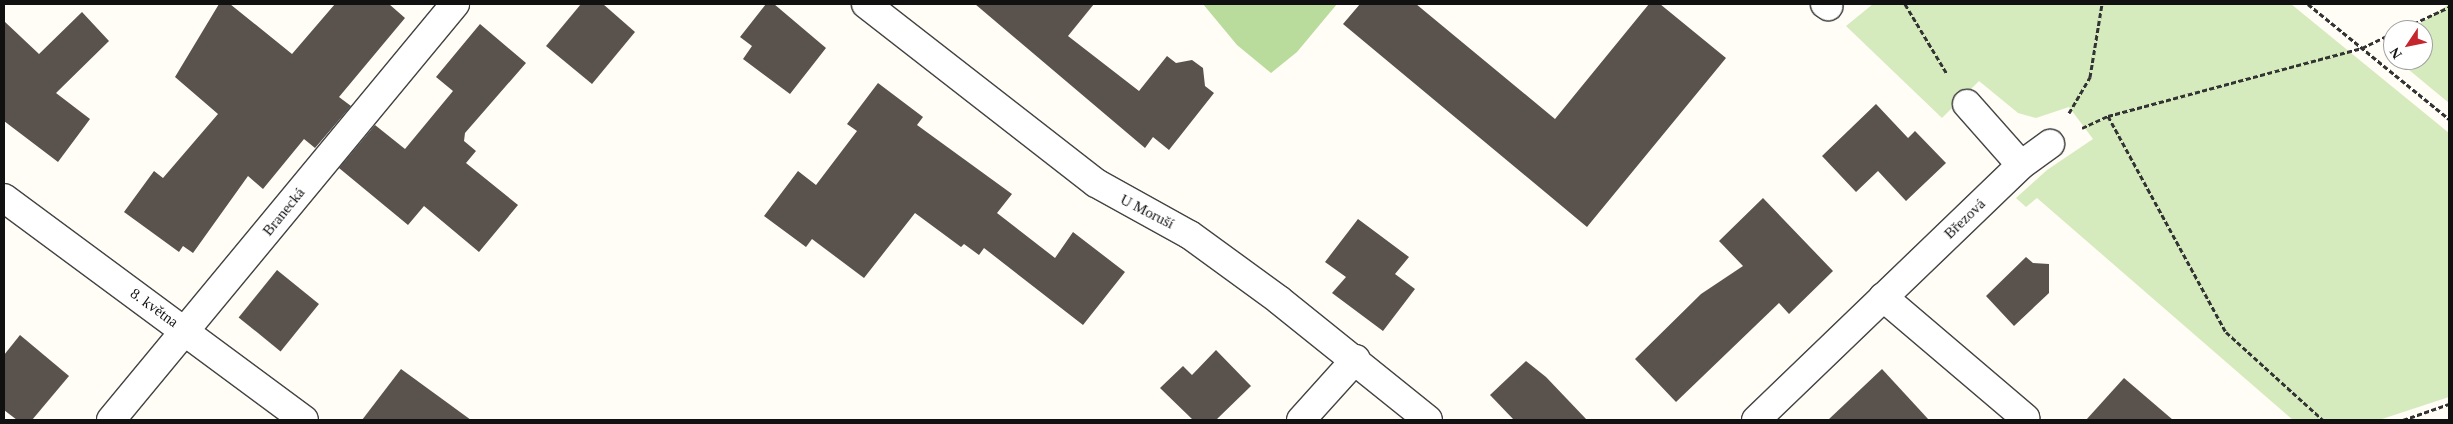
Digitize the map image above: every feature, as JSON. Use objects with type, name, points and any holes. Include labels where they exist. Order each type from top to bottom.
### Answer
[{"type":"street","name":"Branecká","points":[[112,420],[455,4]]},
{"type":"street","name":"U Moruší","points":[[866,4],[1096,183],[1202,243],[1356,359],[1428,420]]},
{"type":"street","points":[[1967,104],[2021,165]]},
{"type":"street","name":"Březová","points":[[1756,420],[2021,165],[2050,144]]},
{"type":"street","name":"8. května","points":[[4,198],[304,420]]},
{"type":"street","points":[[1883,297],[2025,418]]},
{"type":"street","points":[[1301,420],[1356,359]]},
{"type":"path","points":[[1905,4],[1967,104]]},
{"type":"path","points":[[2050,144],[2090,77],[2102,4]]},
{"type":"path","points":[[2308,4],[2449,119]]},
{"type":"path","points":[[2420,20],[2449,6]]},
{"type":"path","points":[[2050,144],[2108,116],[2362,48],[2383,38]]},
{"type":"path","points":[[2108,116],[2226,332],[2322,420]]},
{"type":"path","points":[[2403,420],[2449,404]]},
{"type":"green space","points":[[1203,4],[1337,4],[1297,52],[1271,73],[1237,45]]},
{"type":"green space","points":[[1873,4],[2291,4],[2449,133],[2449,397],[2379,420],[2293,420],[2037,198],[2026,207],[2016,198],[2047,170],[2093,139],[2069,107],[2036,118],[2018,113],[1979,81],[1942,118],[1846,26]]},
{"type":"green space","points":[[2449,4],[2449,103],[2409,70],[2433,70],[2433,20],[2426,20]]},
{"type":"building","points":[[219,4],[230,4],[292,54],[335,4],[389,4],[405,18],[339,97],[351,106],[315,148],[304,139],[263,189],[248,176],[193,253],[183,246],[179,252],[124,212],[154,171],[163,178],[218,114],[175,77]]},
{"type":"building","points":[[581,4],[603,4],[635,32],[592,84],[546,46]]},
{"type":"building","points":[[766,4],[774,4],[826,48],[790,94],[743,59],[752,46],[740,37]]},
{"type":"building","points":[[975,4],[1094,4],[1068,36],[1139,91],[1167,56],[1176,63],[1192,60],[1203,68],[1205,86],[1214,93],[1169,150],[1153,137],[1145,148]]},
{"type":"building","points":[[1360,4],[1416,4],[1555,119],[1649,4],[1660,4],[1726,58],[1587,227],[1343,24]]},
{"type":"building","points":[[82,12],[109,41],[56,93],[90,119],[58,162],[4,121],[4,21],[39,54]]},
{"type":"building","points":[[480,24],[526,63],[465,133],[464,141],[476,151],[466,163],[518,205],[479,252],[424,206],[408,225],[339,168],[375,125],[405,149],[453,91],[436,77]]},
{"type":"building","points":[[878,83],[923,117],[917,125],[1012,194],[997,213],[1055,258],[1073,232],[1125,272],[1083,325],[984,248],[979,255],[964,244],[961,247],[915,213],[864,278],[812,239],[806,247],[764,216],[798,171],[816,185],[857,131],[847,124]]},
{"type":"building","points":[[1876,104],[1908,138],[1915,131],[1946,163],[1906,201],[1878,171],[1856,192],[1822,156]]},
{"type":"building","points":[[1763,198],[1833,271],[1789,314],[1779,303],[1676,402],[1635,359],[1701,294],[1743,266],[1719,241]]},
{"type":"building","points":[[1358,219],[1409,257],[1395,274],[1415,289],[1383,331],[1332,293],[1346,277],[1325,262]]},
{"type":"building","points":[[2026,257],[2033,263],[2049,264],[2049,293],[2014,326],[1986,296]]},
{"type":"building","points":[[277,270],[319,304],[281,351],[239,317]]},
{"type":"building","points":[[20,335],[69,376],[32,420],[17,420],[4,410],[4,355]]},
{"type":"building","points":[[1216,350],[1251,386],[1216,420],[1193,420],[1160,388],[1183,366],[1192,375]]},
{"type":"building","points":[[1526,361],[1546,377],[1587,420],[1514,420],[1490,395]]},
{"type":"building","points":[[401,369],[471,420],[362,420]]},
{"type":"building","points":[[1882,369],[1929,420],[1828,420]]},
{"type":"building","points":[[2124,378],[2173,420],[2086,420]]}]
